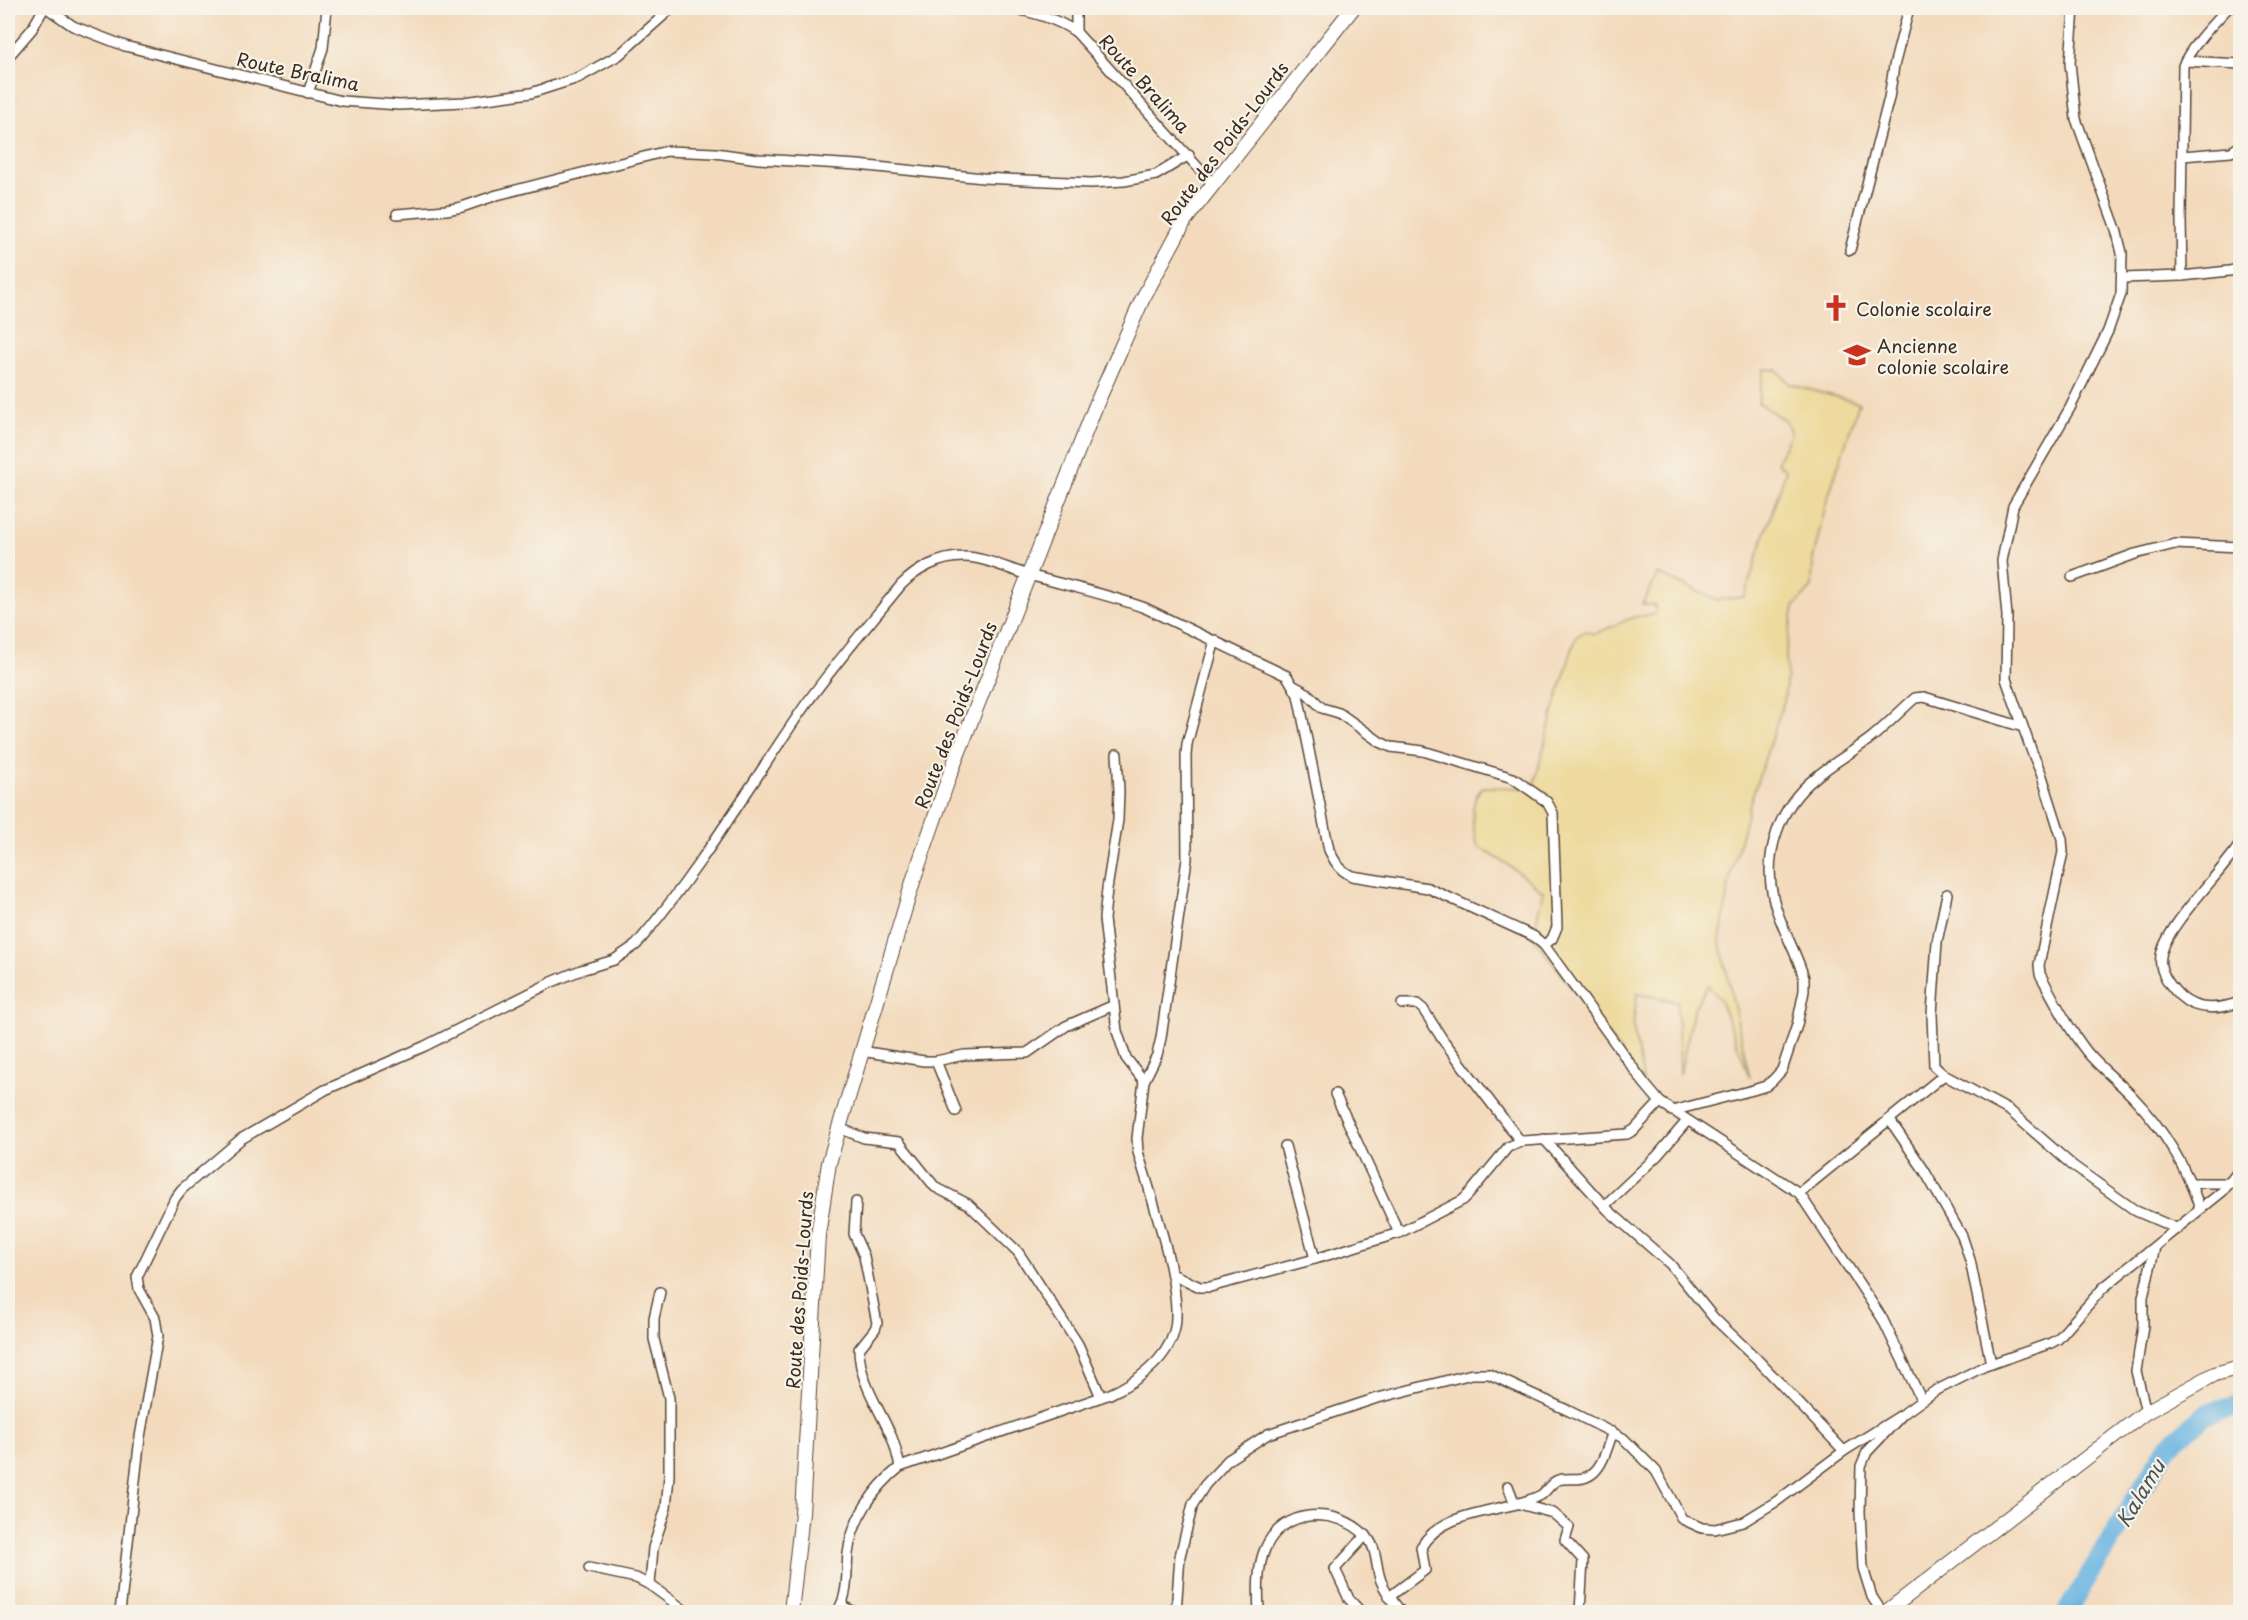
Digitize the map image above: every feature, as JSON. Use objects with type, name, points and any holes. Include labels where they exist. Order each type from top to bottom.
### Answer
[{"type":"street","points":[[8,57],[32,29],[46,8]]},
{"type":"street","name":"Route Bralima","points":[[46,8],[73,26],[125,46],[342,101],[399,105],[464,102],[531,93],[578,78],[619,55],[672,8]]},
{"type":"street","points":[[308,93],[323,48],[327,8]]},
{"type":"street","name":"Route Bralima","points":[[1011,8],[1043,14],[1076,32],[1212,183]]},
{"type":"street","points":[[1076,8],[1076,32]]},
{"type":"street","name":"Route des Poids-Lourds","points":[[791,1612],[802,1513],[818,1235],[829,1163],[929,831],[1096,405],[1142,300],[1185,220],[1212,183],[1353,8]]},
{"type":"street","points":[[1850,250],[1889,98],[1894,66],[1909,8]]},
{"type":"street","points":[[2073,8],[2070,63],[2076,119],[2116,229],[2122,253],[2121,294],[2108,331],[2070,408],[2010,515],[2002,561],[2007,616],[2006,679],[2041,772],[2063,846],[2038,965],[2040,974],[2077,1038],[2089,1054],[2144,1109],[2168,1144],[2191,1183],[2200,1209]]},
{"type":"street","points":[[2182,276],[2185,61],[2228,8]]},
{"type":"street","points":[[2185,61],[2241,64]]},
{"type":"street","points":[[2182,156],[2231,152],[2241,146]]},
{"type":"street","points":[[398,214],[462,207],[497,195],[667,151],[858,165],[983,178],[1091,183],[1124,181],[1156,175],[1189,155]]},
{"type":"street","points":[[2122,278],[2182,276],[2235,270],[2241,264]]},
{"type":"street","points":[[2072,577],[2135,554],[2175,544],[2241,547]]},
{"type":"street","points":[[120,1612],[140,1437],[158,1336],[155,1318],[139,1289],[137,1277],[175,1198],[182,1189],[246,1136],[325,1090],[425,1047],[552,982],[614,960],[627,952],[643,937],[701,859],[800,713],[911,575],[925,566],[961,557],[970,557],[1145,608],[1287,676],[1294,686],[1312,757],[1329,850],[1336,864],[1352,876],[1428,888],[1533,936],[1544,945],[1660,1102],[1799,1193],[1882,1318],[1921,1399]]},
{"type":"street","points":[[855,1612],[839,1609],[845,1595],[849,1550],[864,1508],[886,1479],[900,1467],[1101,1397],[1126,1386],[1139,1379],[1171,1340],[1176,1318],[1172,1274],[1138,1152],[1137,1138],[1144,1081],[1157,1055],[1167,1007],[1187,859],[1186,756],[1190,730],[1215,640]]},
{"type":"street","points":[[1294,686],[1307,693],[1322,708],[1339,713],[1380,742],[1391,747],[1423,751],[1513,778],[1547,802],[1553,813],[1557,927],[1552,939],[1544,945]]},
{"type":"street","points":[[1672,1111],[1766,1086],[1782,1070],[1797,1025],[1804,991],[1804,978],[1773,897],[1770,854],[1778,830],[1790,806],[1802,790],[1816,777],[1869,740],[1915,698],[1924,697],[2023,727]]},
{"type":"street","points":[[1117,754],[1118,820],[1104,920],[1113,1005],[1121,1046],[1126,1058],[1144,1081]]},
{"type":"street","points":[[2241,844],[2178,922],[2160,958],[2169,986],[2189,1003],[2215,1008],[2241,1002]]},
{"type":"street","points":[[1947,894],[1937,942],[1932,1014],[1934,1066],[1944,1075],[2010,1111],[2072,1165],[2136,1211],[2178,1229]]},
{"type":"street","points":[[1402,1004],[1417,1004],[1423,1009],[1443,1040],[1521,1142]]},
{"type":"street","points":[[861,1051],[924,1061],[964,1055],[1027,1053],[1066,1026],[1113,1005]]},
{"type":"street","points":[[936,1061],[956,1111]]},
{"type":"street","points":[[1799,1193],[1944,1075]]},
{"type":"street","points":[[1335,1094],[1399,1233]]},
{"type":"street","points":[[1172,1274],[1200,1287],[1210,1287],[1315,1259],[1399,1233],[1463,1200],[1508,1148],[1521,1142],[1544,1139],[1626,1134],[1634,1130],[1660,1102]]},
{"type":"street","points":[[1889,1119],[1924,1170],[1962,1236],[1970,1260],[1991,1364]]},
{"type":"street","points":[[1604,1206],[1657,1156],[1688,1120]]},
{"type":"street","points":[[839,1128],[864,1138],[899,1142],[935,1187],[968,1204],[1018,1252],[1085,1356],[1101,1397]]},
{"type":"street","points":[[1544,1139],[1604,1206],[1670,1264],[1709,1314],[1756,1358],[1844,1451]]},
{"type":"street","points":[[1285,1146],[1315,1259]]},
{"type":"street","points":[[1176,1612],[1179,1556],[1193,1504],[1198,1494],[1228,1460],[1268,1434],[1374,1399],[1480,1373],[1489,1374],[1613,1432],[1641,1454],[1656,1471],[1682,1518],[1702,1528],[1715,1529],[1743,1522],[1777,1501],[1844,1451],[1921,1399],[1972,1372],[2051,1344],[2103,1288],[2178,1229],[2230,1183],[2241,1169]]},
{"type":"street","points":[[2191,1183],[2230,1183]]},
{"type":"street","points":[[856,1202],[855,1234],[864,1256],[877,1323],[859,1349],[859,1361],[872,1398],[891,1433],[900,1467]]},
{"type":"street","points":[[2146,1412],[2136,1371],[2143,1326],[2143,1297],[2155,1247]]},
{"type":"street","points":[[650,1584],[653,1548],[666,1508],[669,1476],[669,1398],[654,1339],[654,1318],[660,1292]]},
{"type":"street","points":[[1902,1414],[1867,1452],[1861,1466],[1860,1512],[1863,1568],[1872,1597],[1884,1612],[2146,1412],[2215,1374],[2241,1367]]},
{"type":"street","points":[[1389,1596],[1425,1570],[1421,1547],[1430,1535],[1459,1518],[1541,1494],[1559,1480],[1584,1479],[1592,1475],[1597,1470],[1613,1432]]},
{"type":"street","points":[[1508,1486],[1516,1503],[1553,1513],[1569,1527],[1565,1540],[1583,1560],[1580,1612]]},
{"type":"street","points":[[1259,1612],[1258,1598],[1264,1551],[1268,1543],[1286,1523],[1293,1519],[1316,1514],[1347,1522],[1366,1535],[1374,1550],[1380,1577],[1389,1596],[1401,1612]]},
{"type":"street","points":[[1361,1612],[1349,1599],[1335,1569],[1366,1535]]},
{"type":"street","points":[[590,1568],[624,1575],[650,1584],[687,1612]]},
{"type":"sand","points":[[1764,369],[1777,370],[1790,384],[1859,403],[1827,500],[1813,559],[1812,587],[1794,607],[1786,650],[1787,676],[1784,701],[1750,803],[1730,878],[1720,942],[1750,1078],[1720,1000],[1708,985],[1694,1008],[1680,1074],[1677,1001],[1637,994],[1633,1027],[1644,1083],[1533,936],[1543,891],[1504,862],[1478,847],[1472,816],[1473,808],[1482,787],[1533,788],[1576,637],[1585,631],[1595,634],[1634,617],[1655,614],[1655,606],[1642,604],[1658,574],[1717,600],[1744,597],[1786,470],[1777,463],[1791,433],[1786,421],[1758,403]]},
{"type":"waterway","name":"Kalamu","points":[[2067,1612],[2167,1447],[2206,1414],[2240,1405]]},
{"type":"place","name":"Colonie scolaire","points":[[1836,308]]},
{"type":"place","name":"Ancienne colonie scolaire","points":[[1857,355]]}]
